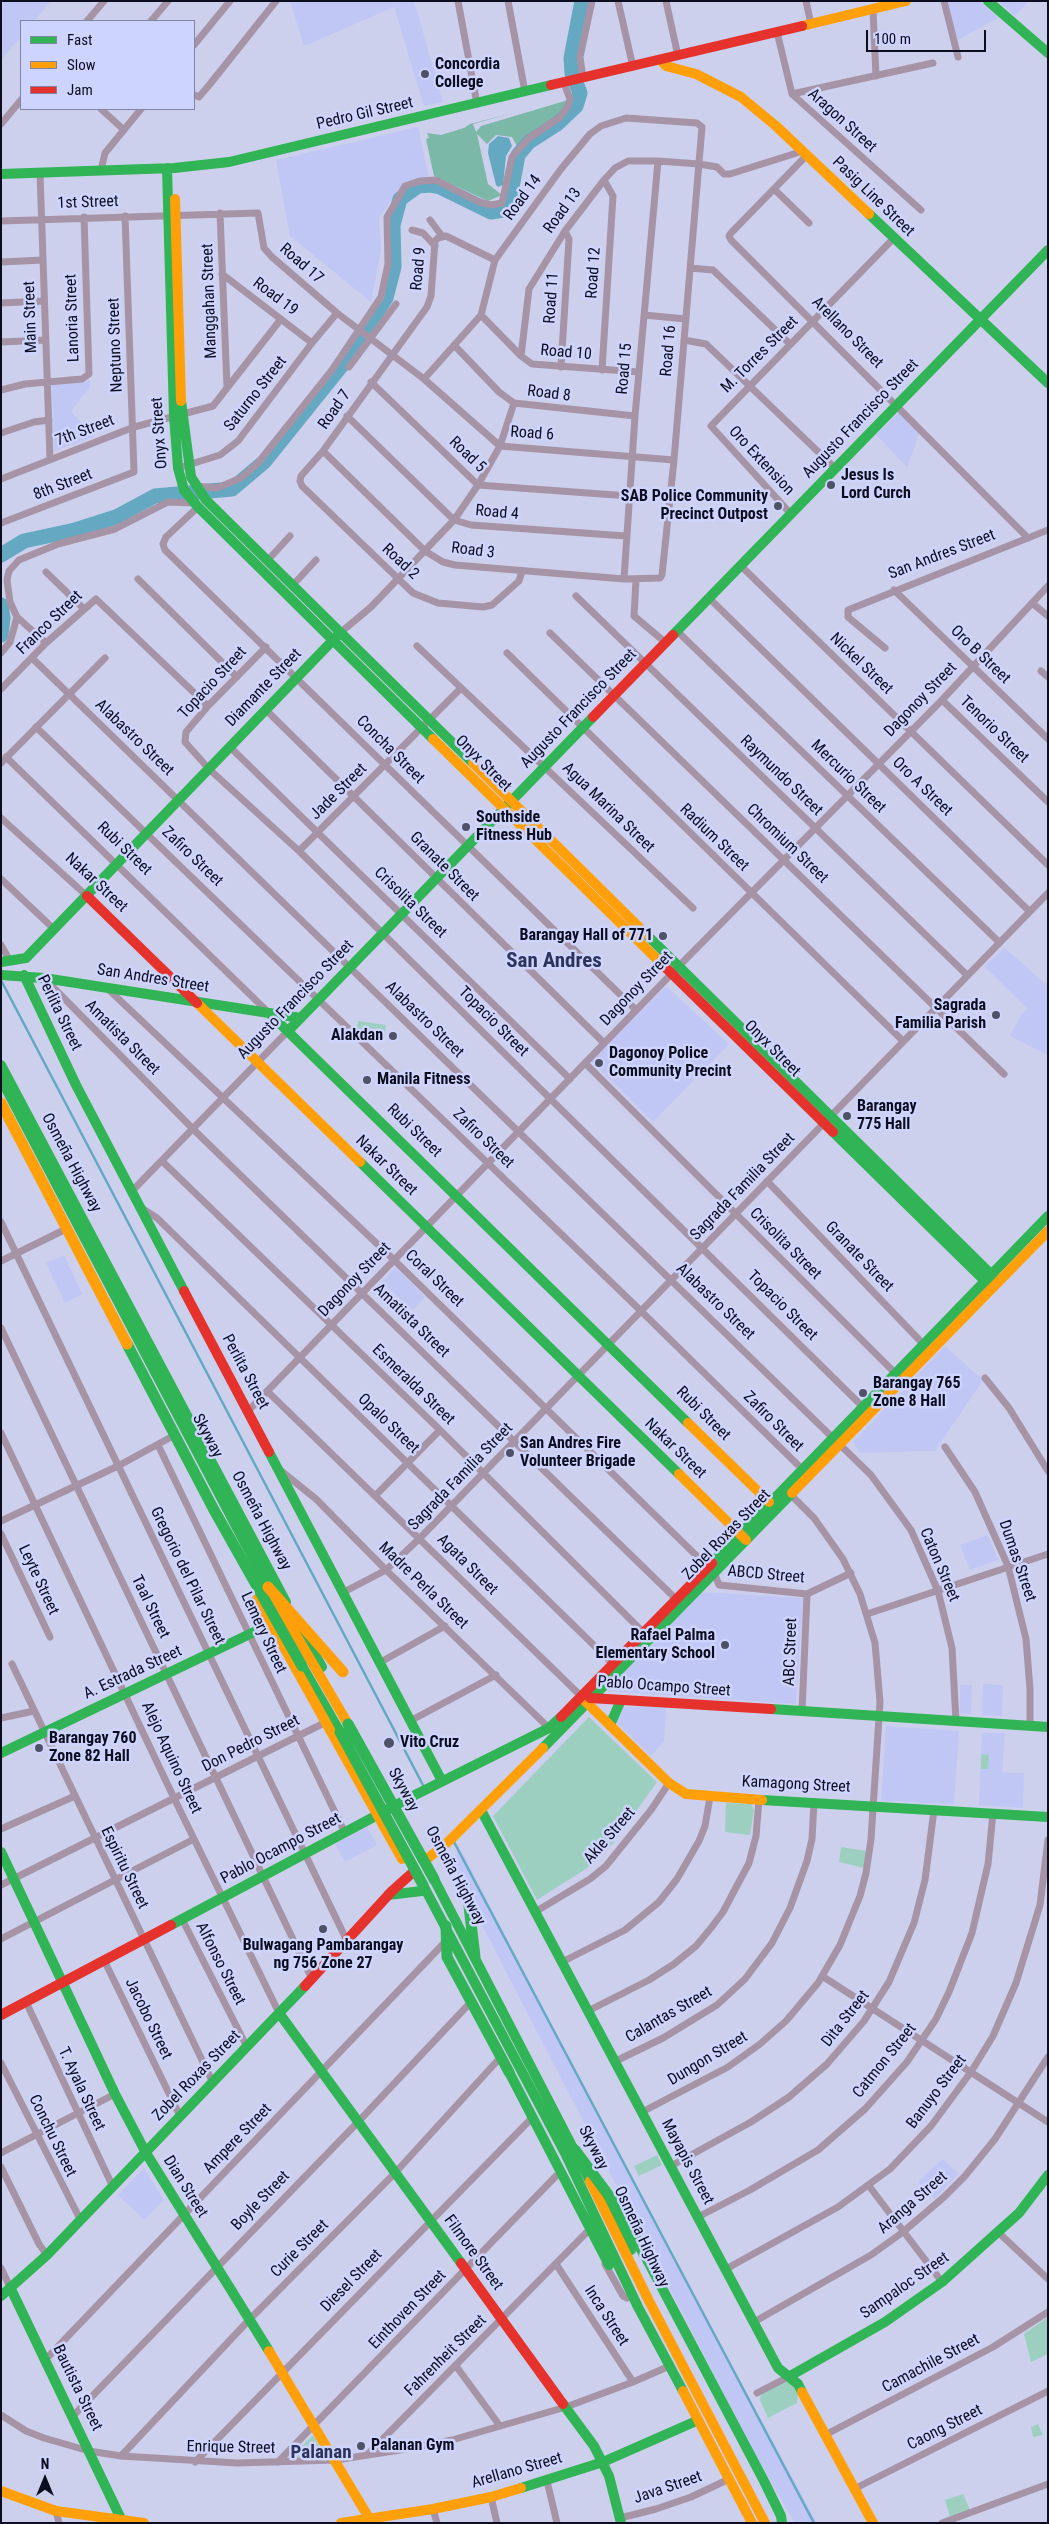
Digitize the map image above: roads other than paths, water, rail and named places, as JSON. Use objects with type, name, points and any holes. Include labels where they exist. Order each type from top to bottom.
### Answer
[{"type":"main road","points":[[988,1],[1048,53]]},
{"type":"main road","name":"Pedro Gil Street","points":[[1,174],[171,168],[229,162],[901,2]]},
{"type":"main road","name":"Pasig Line Street","points":[[661,60],[666,66],[696,74],[741,97],[805,153],[893,239],[1048,383]]},
{"type":"main road","name":"Onyx Street","points":[[171,168],[178,415],[184,490],[267,561],[337,636]]},
{"type":"main road","name":"Augusto Francisco Street","points":[[288,1031],[1048,250]]},
{"type":"main road","name":"Onyx Street","points":[[183,467],[197,488],[198,502],[337,636],[991,1281]]},
{"type":"main road","name":"Diamante Street","points":[[5,962],[26,958],[55,930],[337,636]]},
{"type":"main road","name":"Nakar Street","points":[[87,896],[577,1377],[742,1536]]},
{"type":"main road","name":"San Andres Street","points":[[1,975],[24,975],[301,1018]]},
{"type":"main road","name":"Perlita Street","points":[[24,975],[76,1085],[442,1781]]},
{"type":"main road","name":"Rubi Street","points":[[270,1014],[609,1344],[772,1506]]},
{"type":"main road","name":"Osmeña Highway","points":[[1,1065],[294,1617],[398,1804],[419,1866],[422,1891],[448,1932],[540,2107],[630,2302],[747,2523]]},
{"type":"main road","name":"Skyway","points":[[1,1079],[268,1587],[400,1818],[475,1957],[575,2150],[649,2301],[766,2523]]},
{"type":"main road","name":"Skyway","points":[[1,1103],[214,1510],[352,1753],[566,2155],[638,2308],[752,2523]]},
{"type":"main road","name":"Osmeña Highway","points":[[1,1109],[199,1486],[377,1816],[419,1866]]},
{"type":"main road","name":"Zobel Roxas Street","points":[[772,1506],[790,1494],[836,1440],[991,1281],[1048,1216]]},
{"type":"main road","name":"Zobel Roxas Street","points":[[991,1281],[1048,1231]]},
{"type":"main road","name":"Zobel Roxas Street","points":[[1,2296],[47,2255],[146,2153],[312,1979],[388,1895],[481,1810],[772,1506],[801,1468],[836,1440]]},
{"type":"main road","name":"Zobel Roxas Street","points":[[587,1700],[613,1664],[643,1632],[676,1598],[711,1569]]},
{"type":"main road","points":[[268,1587],[343,1672]]},
{"type":"main road","name":"Osmeña Highway","points":[[274,1622],[388,1810],[612,2209],[652,2299],[770,2523]]},
{"type":"main road","name":"A. Estrada Street","points":[[1,1753],[274,1622]]},
{"type":"main road","name":"Pablo Ocampo Street","points":[[1,2015],[398,1804],[549,1728],[587,1700],[621,1700],[1048,1727]]},
{"type":"main road","name":"Kamagong Street","points":[[587,1700],[670,1783],[686,1794],[1048,1817]]},
{"type":"main road","points":[[610,1725],[621,1700]]},
{"type":"main road","name":"Mayapis Street","points":[[481,1810],[778,2368],[798,2384],[873,2523]]},
{"type":"main road","name":"Dian Street","points":[[1,1852],[115,2094],[146,2153],[336,2460],[371,2521]]},
{"type":"main road","points":[[388,1895],[422,1891]]},
{"type":"main road","points":[[469,1906],[475,1957]]},
{"type":"main road","points":[[448,1932],[447,1957],[630,2302]]},
{"type":"main road","name":"Filmore Street","points":[[279,2013],[566,2406],[603,2462],[620,2520]]},
{"type":"main road","points":[[575,2150],[624,2216],[681,2321],[777,2507],[782,2523]]},
{"type":"main road","name":"Sampaloc Street","points":[[790,2376],[885,2322],[942,2282],[1000,2233],[1019,2213],[1048,2175]]},
{"type":"main road","name":"Bautista Street","points":[[10,2287],[46,2359],[122,2522]]},
{"type":"main road","name":"Arellano Street","points":[[341,2523],[371,2521],[491,2497],[603,2462],[694,2422]]},
{"type":"main road","points":[[1,2491],[56,2511],[122,2522],[144,2523]]},
{"type":"street","points":[[88,20],[104,1]]},
{"type":"street","points":[[152,20],[168,1]]},
{"type":"street","points":[[195,44],[230,1]]},
{"type":"street","points":[[195,95],[199,97],[276,1]]},
{"type":"street","points":[[458,1],[477,104]]},
{"type":"street","points":[[508,1],[525,92]]},
{"type":"street","points":[[582,79],[580,57],[592,1]]},
{"type":"street","points":[[618,1],[633,67]]},
{"type":"street","points":[[666,1],[678,56]]},
{"type":"street","points":[[806,1],[811,24]]},
{"type":"street","points":[[944,1],[958,57]]},
{"type":"street","points":[[873,9],[876,76]]},
{"type":"street","name":"Aragon Street","points":[[777,32],[792,94],[921,210]]},
{"type":"street","points":[[792,94],[933,64]]},
{"type":"street","points":[[349,367],[381,296],[388,264],[387,217],[405,186],[420,181],[436,180],[478,202],[491,205],[502,203],[512,157],[529,138],[559,118],[567,108],[570,99],[565,83]]},
{"type":"street","points":[[1,124],[20,101]]},
{"type":"street","points":[[102,110],[124,130]]},
{"type":"street","points":[[101,170],[105,153],[140,110]]},
{"type":"street","name":"Road 14","points":[[424,379],[481,315],[495,260],[581,143],[601,126],[626,118],[698,123],[702,127]]},
{"type":"street","name":"Road 16","points":[[662,577],[674,460],[702,127]]},
{"type":"street","points":[[805,153],[774,189],[809,223]]},
{"type":"street","name":"Road 13","points":[[521,356],[529,289],[565,231],[615,168],[628,161],[658,161],[717,167],[724,174],[730,174],[805,153]]},
{"type":"street","name":"Road 15","points":[[624,579],[635,416],[658,161]]},
{"type":"street","name":"Main Street","points":[[40,173],[50,459]]},
{"type":"street","name":"Road 12","points":[[602,370],[613,196],[604,180]]},
{"type":"street","name":"Arellano Street","points":[[774,189],[729,236],[1028,538]]},
{"type":"street","name":"Manggahan Street","points":[[220,213],[227,387]]},
{"type":"street","name":"Road 17","points":[[172,214],[258,213],[264,248],[337,313],[391,354]]},
{"type":"street","name":"1st Street","points":[[1,221],[172,214]]},
{"type":"street","name":"Neptuno Street","points":[[125,216],[134,427],[134,472]]},
{"type":"street","name":"Lanoria Street","points":[[47,381],[82,379],[89,374],[84,217]]},
{"type":"street","points":[[430,220],[442,236]]},
{"type":"street","points":[[412,230],[423,233],[435,246]]},
{"type":"street","name":"Road 11","points":[[561,368],[570,239],[565,231]]},
{"type":"street","name":"Road 9","points":[[391,354],[430,302],[435,241],[442,236],[495,260]]},
{"type":"street","name":"M. Torres Street","points":[[711,426],[893,239]]},
{"type":"street","points":[[1,262],[43,260]]},
{"type":"street","points":[[690,268],[713,270],[790,344]]},
{"type":"street","name":"Road 19","points":[[222,274],[312,343]]},
{"type":"street","points":[[1,303],[44,300]]},
{"type":"street","points":[[197,488],[217,488],[241,478],[258,463],[364,334],[396,304]]},
{"type":"street","name":"Saturno Street","points":[[183,467],[220,455],[238,441],[337,313]]},
{"type":"street","name":"Road 10","points":[[481,315],[521,356],[538,366],[639,372]]},
{"type":"street","points":[[644,315],[686,319]]},
{"type":"street","name":"7th Street","points":[[1,479],[134,427],[213,406],[281,319]]},
{"type":"street","points":[[1,342],[46,340]]},
{"type":"street","points":[[684,340],[706,344],[835,468]]},
{"type":"street","name":"Road 8","points":[[454,345],[499,392],[514,403],[635,416]]},
{"type":"street","name":"Road 6","points":[[391,354],[424,379],[500,446],[632,455],[674,460]]},
{"type":"street","name":"Road 7","points":[[300,481],[301,476],[323,451],[391,354]]},
{"type":"street","points":[[1,390],[47,381]]},
{"type":"street","name":"Road 5","points":[[371,382],[478,485],[629,496]]},
{"type":"street","name":"Diamante Street","points":[[337,636],[398,581],[454,520],[478,485],[500,446],[514,403]]},
{"type":"street","name":"Road 4","points":[[347,416],[454,520],[471,525],[626,536]]},
{"type":"street","points":[[1,433],[25,424],[50,420]]},
{"type":"street","name":"Oro Extension","points":[[711,426],[791,514]]},
{"type":"street","name":"Road 3","points":[[323,451],[425,551],[443,562],[454,565],[636,580],[662,577]]},
{"type":"street","name":"8th Street","points":[[1,523],[134,472]]},
{"type":"street","name":"Road 2","points":[[300,481],[302,486],[398,581],[414,594],[438,603],[483,607],[492,605],[519,581],[522,571]]},
{"type":"street","points":[[46,643],[18,617],[10,602],[6,580],[9,571],[19,560],[58,544],[115,529],[168,502],[198,502]]},
{"type":"street","name":"Concha Street","points":[[198,502],[166,537],[163,544],[165,550],[298,677],[468,847],[636,1010]]},
{"type":"street","name":"San Andres Street","points":[[885,648],[848,616],[848,610],[1048,530]]},
{"type":"street","points":[[267,561],[290,536]]},
{"type":"street","points":[[292,586],[316,560]]},
{"type":"street","name":"Nickel Street","points":[[740,566],[1048,865]]},
{"type":"street","points":[[46,572],[83,608]]},
{"type":"street","points":[[138,579],[237,677]]},
{"type":"street","points":[[636,580],[634,616],[666,643]]},
{"type":"street","name":"Dagonoy Street","points":[[247,1412],[675,970],[911,732],[1048,586]]},
{"type":"street","name":"Oro B Street","points":[[894,590],[1048,740]]},
{"type":"street","name":"Raymundo Street","points":[[576,596],[967,975]]},
{"type":"street","name":"Franco Street","points":[[1,689],[46,643],[96,598],[208,706]]},
{"type":"street","name":"Oro A Street","points":[[709,598],[1029,911]]},
{"type":"street","points":[[1032,604],[1048,616]]},
{"type":"street","points":[[1,653],[10,642],[18,617]]},
{"type":"street","name":"Mercurio Street","points":[[677,631],[1000,942]]},
{"type":"street","name":"Chromium Street","points":[[550,634],[1004,1074]]},
{"type":"street","name":"Agua Marina Street","points":[[416,646],[693,908]]},
{"type":"street","name":"Topacio Street","points":[[266,647],[208,706],[185,736],[185,742],[209,769],[299,851],[866,1409]]},
{"type":"street","name":"Radium Street","points":[[507,653],[582,729],[904,1041]]},
{"type":"street","name":"Alabastro Street","points":[[32,658],[836,1440]]},
{"type":"street","points":[[4,760],[105,658]]},
{"type":"street","points":[[1041,671],[1048,677]]},
{"type":"street","name":"Jade Street","points":[[299,851],[461,688]]},
{"type":"street","name":"Tenorio Street","points":[[942,700],[1048,802]]},
{"type":"street","name":"Granate Street","points":[[266,710],[604,1043]]},
{"type":"street","name":"Zafiro Street","points":[[36,727],[801,1468]]},
{"type":"street","name":"Crisolita Street","points":[[230,747],[570,1079]]},
{"type":"street","name":"Rubi Street","points":[[4,760],[117,865],[270,1014]]},
{"type":"street","name":"Nakar Street","points":[[1,818],[87,896]]},
{"type":"street","points":[[1,879],[55,930]]},
{"type":"street","name":"Sagrada Familia Street","points":[[342,1593],[386,1570],[420,1538],[1048,893]]},
{"type":"street","points":[[1,945],[5,962]]},
{"type":"street","name":"Amatista Street","points":[[44,978],[193,1129],[676,1598]]},
{"type":"street","name":"Coral Street","points":[[108,989],[224,1096],[711,1569]]},
{"type":"street","name":"Augusto Francisco Street","points":[[132,1191],[288,1031]]},
{"type":"street","name":"Crisolita Street","points":[[585,1063],[898,1376]]},
{"type":"street","name":"Esmeralda Street","points":[[162,1161],[484,1473],[643,1632]]},
{"type":"street","name":"Granate Street","points":[[767,1181],[926,1347]]},
{"type":"street","name":"Opalo Street","points":[[140,1208],[157,1218],[613,1664]]},
{"type":"street","name":"Gregorio del Pilar Street","points":[[1,1222],[347,1941]]},
{"type":"street","points":[[1,1261],[64,1230]]},
{"type":"street","name":"Taal Street","points":[[1,1328],[217,1776],[312,1979]]},
{"type":"street","points":[[985,1378],[1008,1408],[1048,1471]]},
{"type":"street","name":"Agata Street","points":[[267,1391],[376,1494],[587,1700]]},
{"type":"street","points":[[376,1494],[440,1430]]},
{"type":"street","name":"Alejo Aquino Street","points":[[1,1433],[174,1798],[279,2013]]},
{"type":"street","points":[[1,1521],[118,1466],[173,1436]]},
{"type":"street","name":"Caton Street","points":[[836,1440],[871,1475],[899,1511],[921,1550],[938,1591],[952,1648],[956,1721]]},
{"type":"street","name":"Lemery Street","points":[[158,1445],[250,1635],[296,1736],[345,1833]]},
{"type":"street","name":"Dumas Street","points":[[945,1447],[979,1500],[1008,1566],[1026,1639],[1030,1689],[1030,1726]]},
{"type":"street","name":"Madre Perla Street","points":[[276,1467],[316,1499],[386,1570],[446,1626],[549,1728]]},
{"type":"street","name":"Dungon Street","points":[[642,2112],[721,2070],[760,2044],[786,2021],[810,1995],[822,1976],[840,1945],[860,1896],[870,1852],[879,1716],[879,1672],[867,1614],[851,1573],[824,1531],[790,1494]]},
{"type":"street","name":"Leyte Street","points":[[1,1534],[50,1637]]},
{"type":"street","points":[[867,1614],[1048,1554]]},
{"type":"street","name":"ABCD Street","points":[[711,1569],[719,1585],[807,1594],[851,1573]]},
{"type":"street","name":"ABC Street","points":[[802,1712],[807,1594]]},
{"type":"street","points":[[379,1663],[446,1626]]},
{"type":"street","name":"Espiritu Street","points":[[12,1664],[213,2082]]},
{"type":"street","points":[[410,1720],[496,1675]]},
{"type":"street","points":[[1,1718],[34,1711]]},
{"type":"street","name":"Don Pedro Street","points":[[1,1885],[326,1722]]},
{"type":"street","name":"Akle Street","points":[[535,1912],[570,1892],[606,1866],[670,1783]]},
{"type":"street","points":[[1,1829],[75,1796]]},
{"type":"street","points":[[562,1962],[625,1930],[659,1902],[677,1879],[698,1841],[704,1826],[710,1797]]},
{"type":"street","points":[[588,2011],[649,1980],[674,1964],[696,1946],[711,1928],[723,1912],[749,1863],[756,1836],[759,1800]]},
{"type":"street","name":"Calantas Street","points":[[616,2062],[663,2038],[717,2005],[745,1979],[772,1944],[790,1908],[807,1862],[812,1839],[814,1802]]},
{"type":"street","name":"Dita Street","points":[[671,2166],[751,2122],[789,2097],[828,2064],[852,2037],[889,1982],[914,1923],[925,1880],[934,1810]]},
{"type":"street","name":"Catmon Street","points":[[698,2217],[750,2190],[818,2150],[866,2109],[907,2062],[922,2040],[949,1992],[972,1933],[988,1864],[993,1813]]},
{"type":"street","points":[[1,1938],[194,1838]]},
{"type":"street","name":"Banuyo Street","points":[[726,2269],[808,2225],[869,2186],[906,2153],[931,2126],[971,2072],[993,2036],[1016,1984],[1040,1905],[1048,1840]]},
{"type":"street","name":"Alfonso Street","points":[[182,1919],[247,2047]]},
{"type":"street","name":"Osmeña Highway","points":[[448,1932],[449,1955],[457,1983],[586,2233],[623,2296],[630,2302]]},
{"type":"street","name":"Ampere Street","points":[[46,2359],[322,2073],[448,1932]]},
{"type":"street","name":"Jacobo Street","points":[[104,1960],[180,2116]]},
{"type":"street","points":[[822,1976],[1048,2122]]},
{"type":"street","name":"T. Ayala Street","points":[[26,2002],[113,2187]]},
{"type":"street","name":"Boyle Street","points":[[73,2416],[358,2122],[469,2004]]},
{"type":"street","name":"Aranga Street","points":[[754,2322],[845,2271],[903,2232],[965,2176],[995,2139],[1048,2058]]},
{"type":"street","name":"Curie Street","points":[[121,2456],[249,2320],[394,2173],[498,2060]]},
{"type":"street","name":"Conchu Street","points":[[1,2063],[80,2219]]},
{"type":"street","points":[[1,2153],[115,2094]]},
{"type":"street","name":"Diesel Street","points":[[195,2462],[529,2121]]},
{"type":"street","points":[[1,2167],[39,2244],[47,2255]]},
{"type":"street","name":"Einthoven Street","points":[[278,2462],[556,2176]]},
{"type":"street","points":[[869,2186],[942,2282]]},
{"type":"street","name":"Fahrenheit Street","points":[[367,2455],[586,2233]]},
{"type":"street","points":[[1000,2233],[1048,2279]]},
{"type":"street","name":"Inca Street","points":[[556,2264],[633,2382]]},
{"type":"street","name":"Bautista Street","points":[[1,2268],[10,2287]]},
{"type":"street","name":"Camachile Street","points":[[825,2435],[993,2347],[1048,2312]]},
{"type":"street","points":[[456,2366],[500,2426]]},
{"type":"street","name":"Enrique Street","points":[[1,2415],[26,2431],[89,2451],[121,2456],[195,2462],[336,2460],[452,2440],[566,2406],[633,2382],[665,2368]]},
{"type":"street","name":"Sampaloc Street","points":[[757,2393],[790,2376]]},
{"type":"street","name":"Caong Street","points":[[854,2489],[1048,2391]]},
{"type":"street","points":[[546,2481],[557,2523]]},
{"type":"street","name":"Java Street","points":[[620,2520],[682,2500],[725,2481]]},
{"type":"street","points":[[942,2523],[1048,2484]]},
{"type":"street","points":[[491,2497],[497,2523]]},
{"type":"street","points":[[433,2509],[437,2523]]},
{"type":"street","points":[[56,2511],[59,2523]]},
{"type":"waterway","points":[[1,555],[24,541],[75,530],[116,517],[155,496],[232,489],[264,462],[346,360],[386,298],[394,267],[393,225],[400,199],[418,186],[430,185],[440,187],[491,212],[503,210],[509,203],[518,155],[529,142],[557,124],[576,106],[580,93],[572,73],[571,58],[582,1]]},
{"type":"waterway","points":[[1,605],[3,618],[1,635]]},
{"type":"waterway","points":[[2,982],[424,1787]]},
{"type":"waterway","points":[[454,1842],[814,2523]]},
{"type":"place","name":"Concordia College","points":[[425,74]]},
{"type":"place","name":"Jesus Is Lord Curch","points":[[831,485]]},
{"type":"place","name":"SAB Police Community Precinct Outpost","points":[[778,506]]},
{"type":"place","name":"Southside Fitness Hub","points":[[466,827]]},
{"type":"place","name":"Barangay Hall of 771","points":[[663,936]]},
{"type":"place","name":"Sagrada Familia Parish","points":[[996,1015]]},
{"type":"place","name":"Alakdan","points":[[393,1036]]},
{"type":"place","name":"Dagonoy Police Community Precint","points":[[599,1063]]},
{"type":"place","name":"Manila Fitness","points":[[367,1080]]},
{"type":"place","name":"Barangay 775 Hall","points":[[847,1116]]},
{"type":"place","name":"Barangay 765 Zone 8 Hall","points":[[863,1393]]},
{"type":"place","name":"San Andres Fire Volunteer Brigade","points":[[510,1453]]},
{"type":"place","name":"Rafael Palma Elementary School","points":[[725,1645]]},
{"type":"place","name":"Vito Cruz","points":[[389,1743]]},
{"type":"place","name":"Barangay 760 Zone 82 Hall","points":[[39,1748]]},
{"type":"place","name":"Bulwagang Pambarangay ng 756 Zone 27","points":[[323,1929]]},
{"type":"place","name":"Palanan Gym","points":[[361,2446]]},
{"type":"district","name":"San Andres","points":[[554,962]]},
{"type":"district","name":"Palanan","points":[[321,2453]]}]
